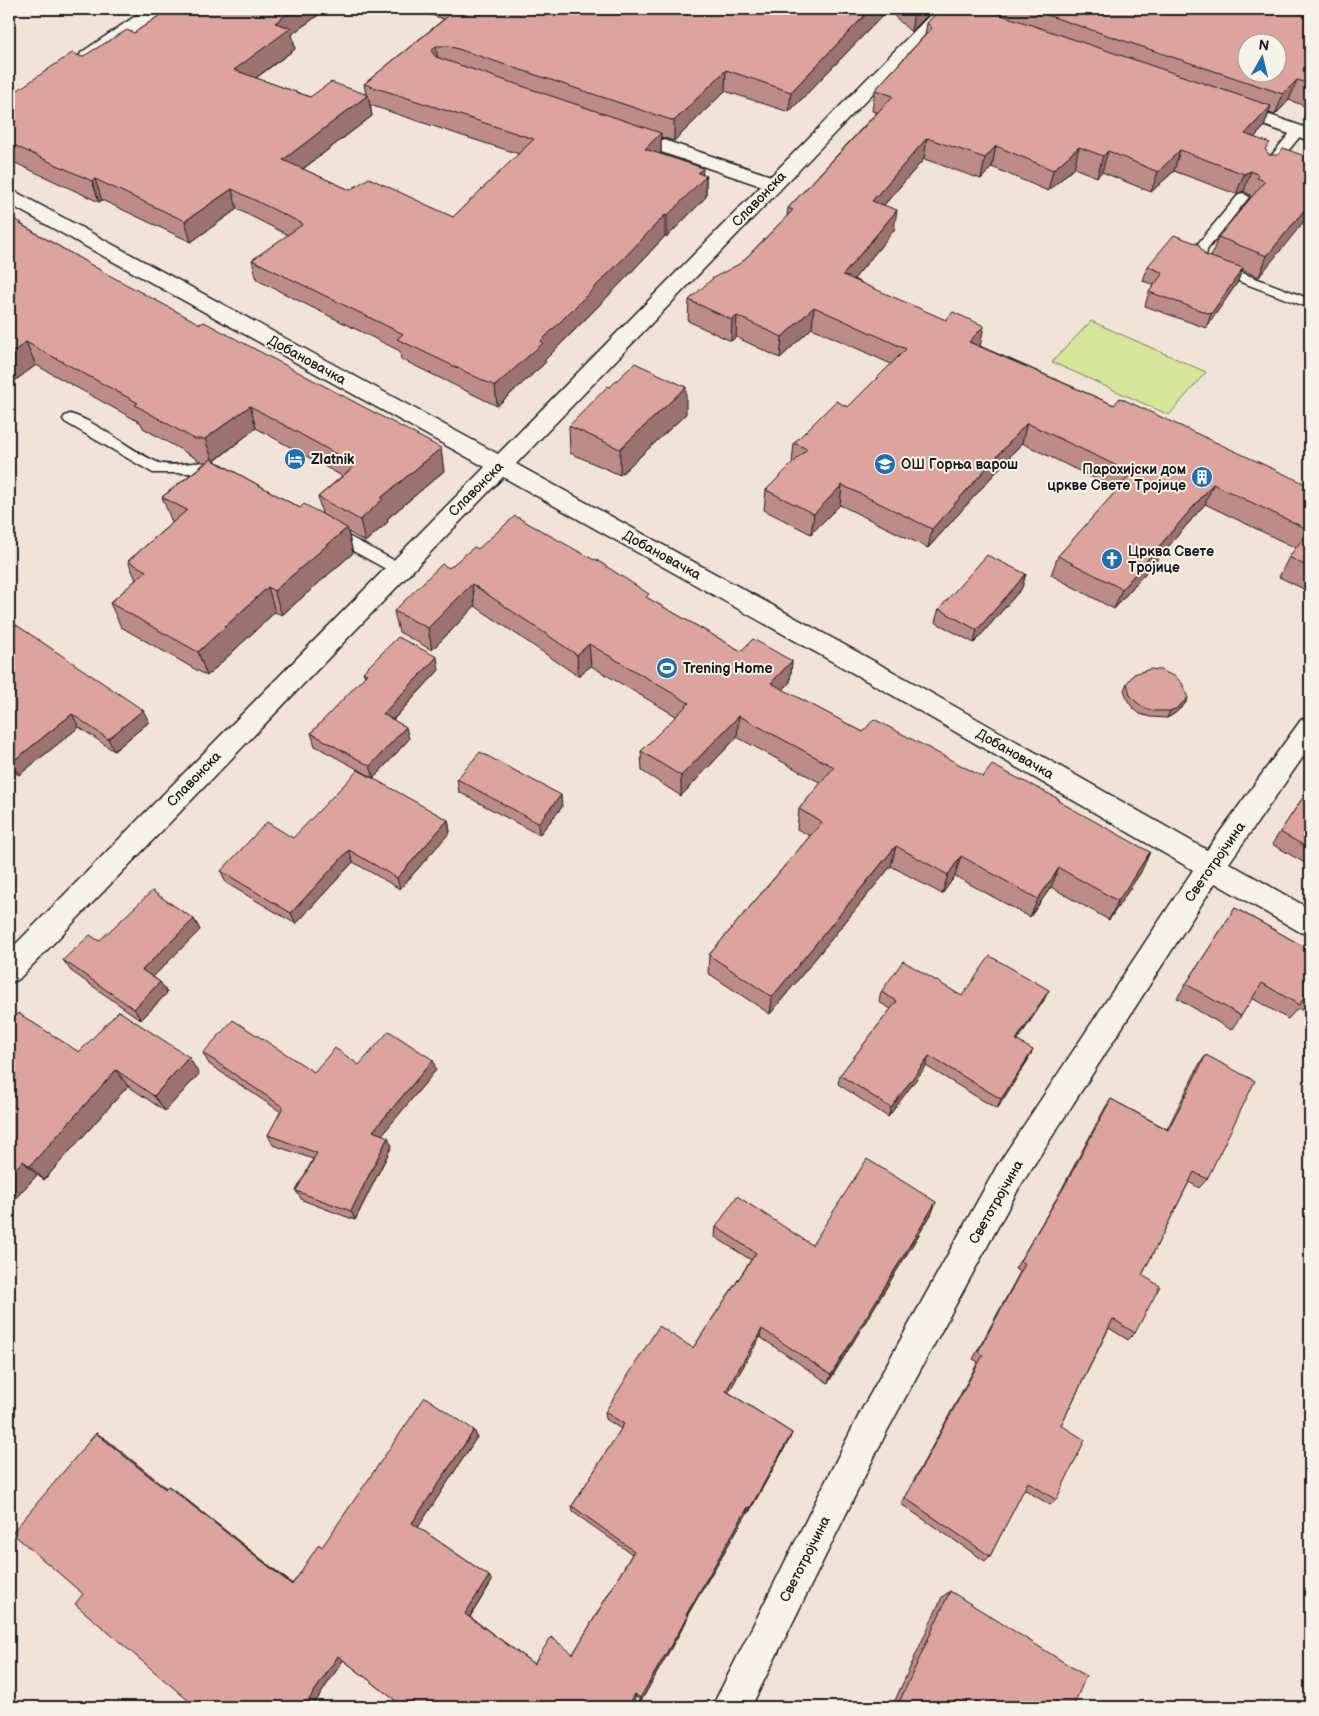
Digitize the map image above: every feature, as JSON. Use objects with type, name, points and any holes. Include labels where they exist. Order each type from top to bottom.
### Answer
[{"type":"street","points":[[71,68],[157,9]]},
{"type":"street","name":"Славонска","points":[[9,970],[774,184],[950,11]]},
{"type":"street","points":[[1215,102],[1304,133]]},
{"type":"street","points":[[614,130],[774,184]]},
{"type":"street","name":"Добановачка","points":[[9,196],[500,464],[892,684],[1310,923]]},
{"type":"street","name":"Светотројчина","points":[[731,1707],[874,1421],[1008,1177],[1211,866],[1310,727]]},
{"type":"lane","points":[[1265,171],[1304,133]]},
{"type":"lane","points":[[1243,197],[1200,249],[1200,256],[1206,264],[1310,304]]},
{"type":"lane","points":[[70,419],[158,469],[215,468],[233,478]]},
{"type":"lane","points":[[320,526],[398,569]]},
{"type":"green space","points":[[1091,321],[1206,372],[1169,415],[1052,362]]},
{"type":"building","points":[[169,9],[294,9],[275,23],[291,28],[234,70],[310,97],[331,82],[368,95],[283,160],[350,190],[369,178],[453,217],[534,139],[364,84],[457,9],[871,9],[791,92],[726,70],[674,121],[449,46],[436,46],[431,51],[436,57],[661,133],[645,149],[703,168],[698,173],[706,176],[541,341],[543,343],[495,386],[397,339],[403,334],[252,260],[303,224],[232,189],[185,221],[95,179],[92,181],[9,143],[9,96],[72,53],[82,57],[127,30],[134,33]]},
{"type":"building","points":[[940,9],[984,9],[1271,106],[1245,134],[1270,143],[1265,149],[1269,155],[1278,155],[1283,148],[1310,158],[1310,203],[1267,256],[1218,237],[1265,181],[1257,178],[1258,175],[1251,171],[1244,174],[1180,150],[1158,172],[1108,151],[1103,156],[1079,147],[1053,170],[996,146],[985,158],[927,138],[872,201],[897,210],[843,275],[946,320],[953,312],[984,326],[969,342],[1114,405],[1120,398],[1310,486],[1310,568],[1289,557],[1309,530],[1213,484],[1122,589],[1058,556],[1132,473],[1027,423],[932,529],[842,485],[814,514],[766,490],[807,449],[794,443],[836,401],[848,407],[906,349],[814,307],[782,337],[737,316],[732,320],[689,300],[713,278],[741,263],[793,210],[788,208],[893,96],[875,90],[932,28],[927,23]]},
{"type":"building","points":[[1029,9],[1310,9],[1310,84],[1297,80],[1283,94],[1247,82],[1286,82],[1286,32],[1236,32],[1236,78]]},
{"type":"building","points":[[9,216],[107,274],[200,324],[204,322],[441,448],[381,498],[383,499],[360,520],[318,497],[356,465],[250,406],[205,439],[194,439],[135,405],[138,403],[26,342],[9,355]]},
{"type":"building","points":[[1174,235],[1198,244],[1205,255],[1243,268],[1211,314],[1149,292],[1163,273],[1148,266]]},
{"type":"building","points":[[635,363],[686,387],[620,449],[569,426],[608,386],[610,387]]},
{"type":"building","points":[[211,459],[300,508],[304,504],[347,528],[274,591],[268,587],[198,652],[110,603],[146,571],[128,561],[187,510],[162,497]]},
{"type":"building","points":[[515,516],[595,559],[649,594],[646,597],[741,651],[753,639],[792,661],[771,683],[863,732],[874,719],[983,777],[992,765],[1059,799],[1058,801],[1150,852],[1118,901],[1059,868],[1038,899],[961,856],[948,875],[896,846],[772,997],[709,955],[822,822],[799,809],[834,767],[739,716],[681,776],[641,751],[689,703],[589,644],[577,655],[472,584],[428,628],[394,611],[442,564],[449,568],[474,547],[478,549]]},
{"type":"building","points":[[987,555],[1026,574],[977,630],[939,609]]},
{"type":"building","points":[[9,620],[143,710],[108,739],[72,714],[11,763],[9,761]]},
{"type":"building","points":[[398,637],[437,657],[383,714],[406,727],[370,766],[311,733],[367,674],[363,672]]},
{"type":"building","points":[[1150,669],[1160,670],[1176,677],[1182,683],[1188,698],[1177,708],[1170,711],[1152,711],[1135,701],[1130,695],[1127,683],[1134,674]]},
{"type":"building","points":[[480,752],[561,795],[538,823],[457,779]]},
{"type":"building","points":[[358,770],[448,820],[397,878],[349,850],[291,913],[221,871],[267,822],[293,838]]},
{"type":"building","points":[[1310,787],[1310,849],[1280,832]]},
{"type":"building","points":[[152,891],[194,919],[142,970],[160,982],[134,1009],[63,960],[90,935],[99,941]]},
{"type":"building","points":[[1235,908],[1310,950],[1310,994],[1307,993],[1299,1005],[1262,983],[1241,1016],[1186,984]]},
{"type":"building","points":[[990,956],[1049,990],[1016,1040],[1033,1050],[1001,1099],[929,1056],[891,1108],[840,1075],[897,1001],[881,992],[903,961],[962,996]]},
{"type":"building","points":[[119,1011],[189,1057],[154,1096],[116,1070],[30,1166],[23,1161],[9,1175],[9,1081],[16,1073],[9,1068],[9,1023],[18,1013],[79,1052]]},
{"type":"building","points":[[233,1020],[314,1072],[335,1048],[359,1065],[389,1031],[433,1060],[373,1131],[388,1137],[351,1211],[296,1191],[317,1153],[268,1135],[283,1107],[203,1053]]},
{"type":"building","points":[[1206,1055],[1255,1081],[1207,1179],[1194,1172],[1142,1275],[1160,1286],[1135,1333],[1113,1319],[1061,1425],[1085,1440],[1056,1500],[1028,1482],[990,1556],[905,1498],[983,1355],[978,1352],[1025,1264],[1020,1261],[1064,1187],[1111,1099],[1168,1130]]},
{"type":"building","points":[[867,1159],[936,1202],[831,1375],[762,1329],[726,1391],[792,1433],[640,1698],[635,1694],[628,1707],[404,1707],[338,1656],[304,1707],[196,1707],[75,1604],[83,1594],[12,1533],[96,1433],[165,1489],[168,1486],[292,1585],[319,1544],[322,1547],[425,1397],[474,1430],[412,1523],[489,1576],[465,1614],[534,1664],[551,1637],[573,1654],[634,1551],[572,1506],[624,1424],[605,1412],[659,1326],[693,1348],[756,1253],[716,1227],[737,1196],[812,1245]]},
{"type":"building","points":[[950,1591],[1086,1676],[1073,1707],[897,1707]]},
{"type":"place","name":"Zlatnik","points":[[295,459]]},
{"type":"place","name":"ОШ Горња варош","points":[[885,464]]},
{"type":"place","name":"Парохијски дом цркве Свете Тројице","points":[[1202,477]]},
{"type":"place","name":"Црква Свете Тројице","points":[[1112,559]]},
{"type":"place","name":"Trening Home","points":[[667,668]]}]
